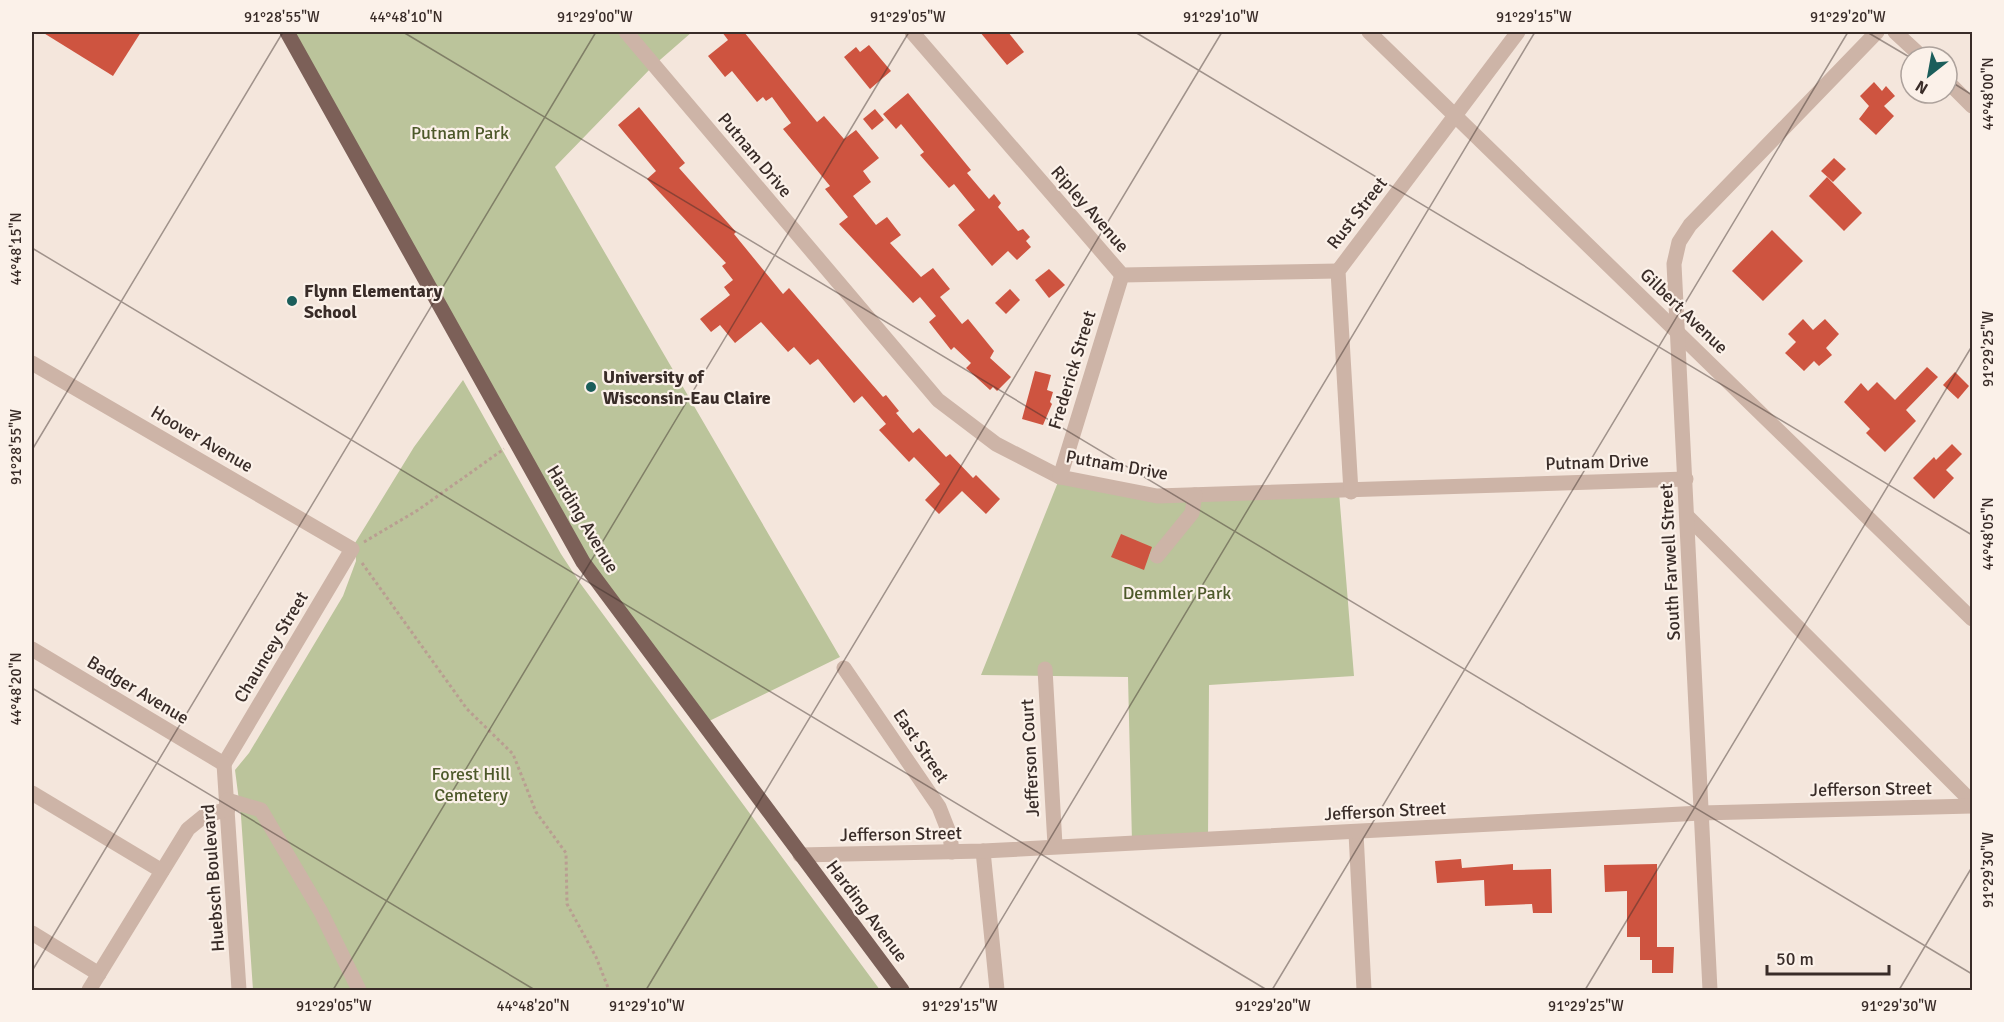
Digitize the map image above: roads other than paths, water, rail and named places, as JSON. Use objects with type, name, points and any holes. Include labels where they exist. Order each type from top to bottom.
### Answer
[{"type":"main road","name":"Harding Avenue","points":[[287,32],[583,562],[902,990]]},
{"type":"street","name":"Putnam Drive","points":[[626,32],[938,400],[996,444],[1060,477],[1157,496],[1351,492],[1686,478]]},
{"type":"street","name":"Ripley Avenue","points":[[912,32],[1122,275],[1338,271]]},
{"type":"street","name":"Gilbert Avenue","points":[[1369,32],[1972,619]]},
{"type":"street","name":"Rust Street","points":[[1351,492],[1338,271],[1457,116],[1518,32]]},
{"type":"street","name":"South Farwell Street","points":[[1710,990],[1686,478],[1675,330],[1674,264],[1679,242],[1690,225],[1877,32]]},
{"type":"street","points":[[1895,32],[1909,45]]},
{"type":"street","points":[[1959,93],[1972,106]]},
{"type":"street","name":"Frederick Street","points":[[1060,477],[1122,275]]},
{"type":"street","name":"Hoover Avenue","points":[[32,363],[352,549]]},
{"type":"street","points":[[1156,556],[1192,513],[1195,495]]},
{"type":"street","points":[[1687,516],[1972,804]]},
{"type":"street","name":"Chauncey Street","points":[[224,764],[352,549]]},
{"type":"street","name":"Badger Avenue","points":[[32,649],[224,764]]},
{"type":"street","name":"East Street","points":[[844,668],[939,807],[950,835],[952,852]]},
{"type":"street","name":"Jefferson Court","points":[[1045,669],[1055,845]]},
{"type":"street","name":"Huebsch Boulevard","points":[[224,764],[239,990]]},
{"type":"street","points":[[32,792],[162,871]]},
{"type":"street","points":[[89,990],[188,829],[204,816],[228,804],[261,810],[321,912],[359,990]]},
{"type":"street","name":"Jefferson Street","points":[[800,855],[983,851],[1055,845],[1356,833],[1701,813],[1972,804]]},
{"type":"street","points":[[1356,833],[1364,990]]},
{"type":"street","points":[[983,851],[996,990]]},
{"type":"street","points":[[32,933],[99,974]]},
{"type":"place","name":"Flynn Elementary School","points":[[292,301]]},
{"type":"place","name":"University of Wisconsin-Eau Claire","points":[[591,387]]},
{"type":"park label","name":"Putnam Park","points":[[460,133]]},
{"type":"park label","name":"Demmler Park","points":[[1177,593]]},
{"type":"park label","name":"Forest Hill Cemetery","points":[[471,784]]}]
